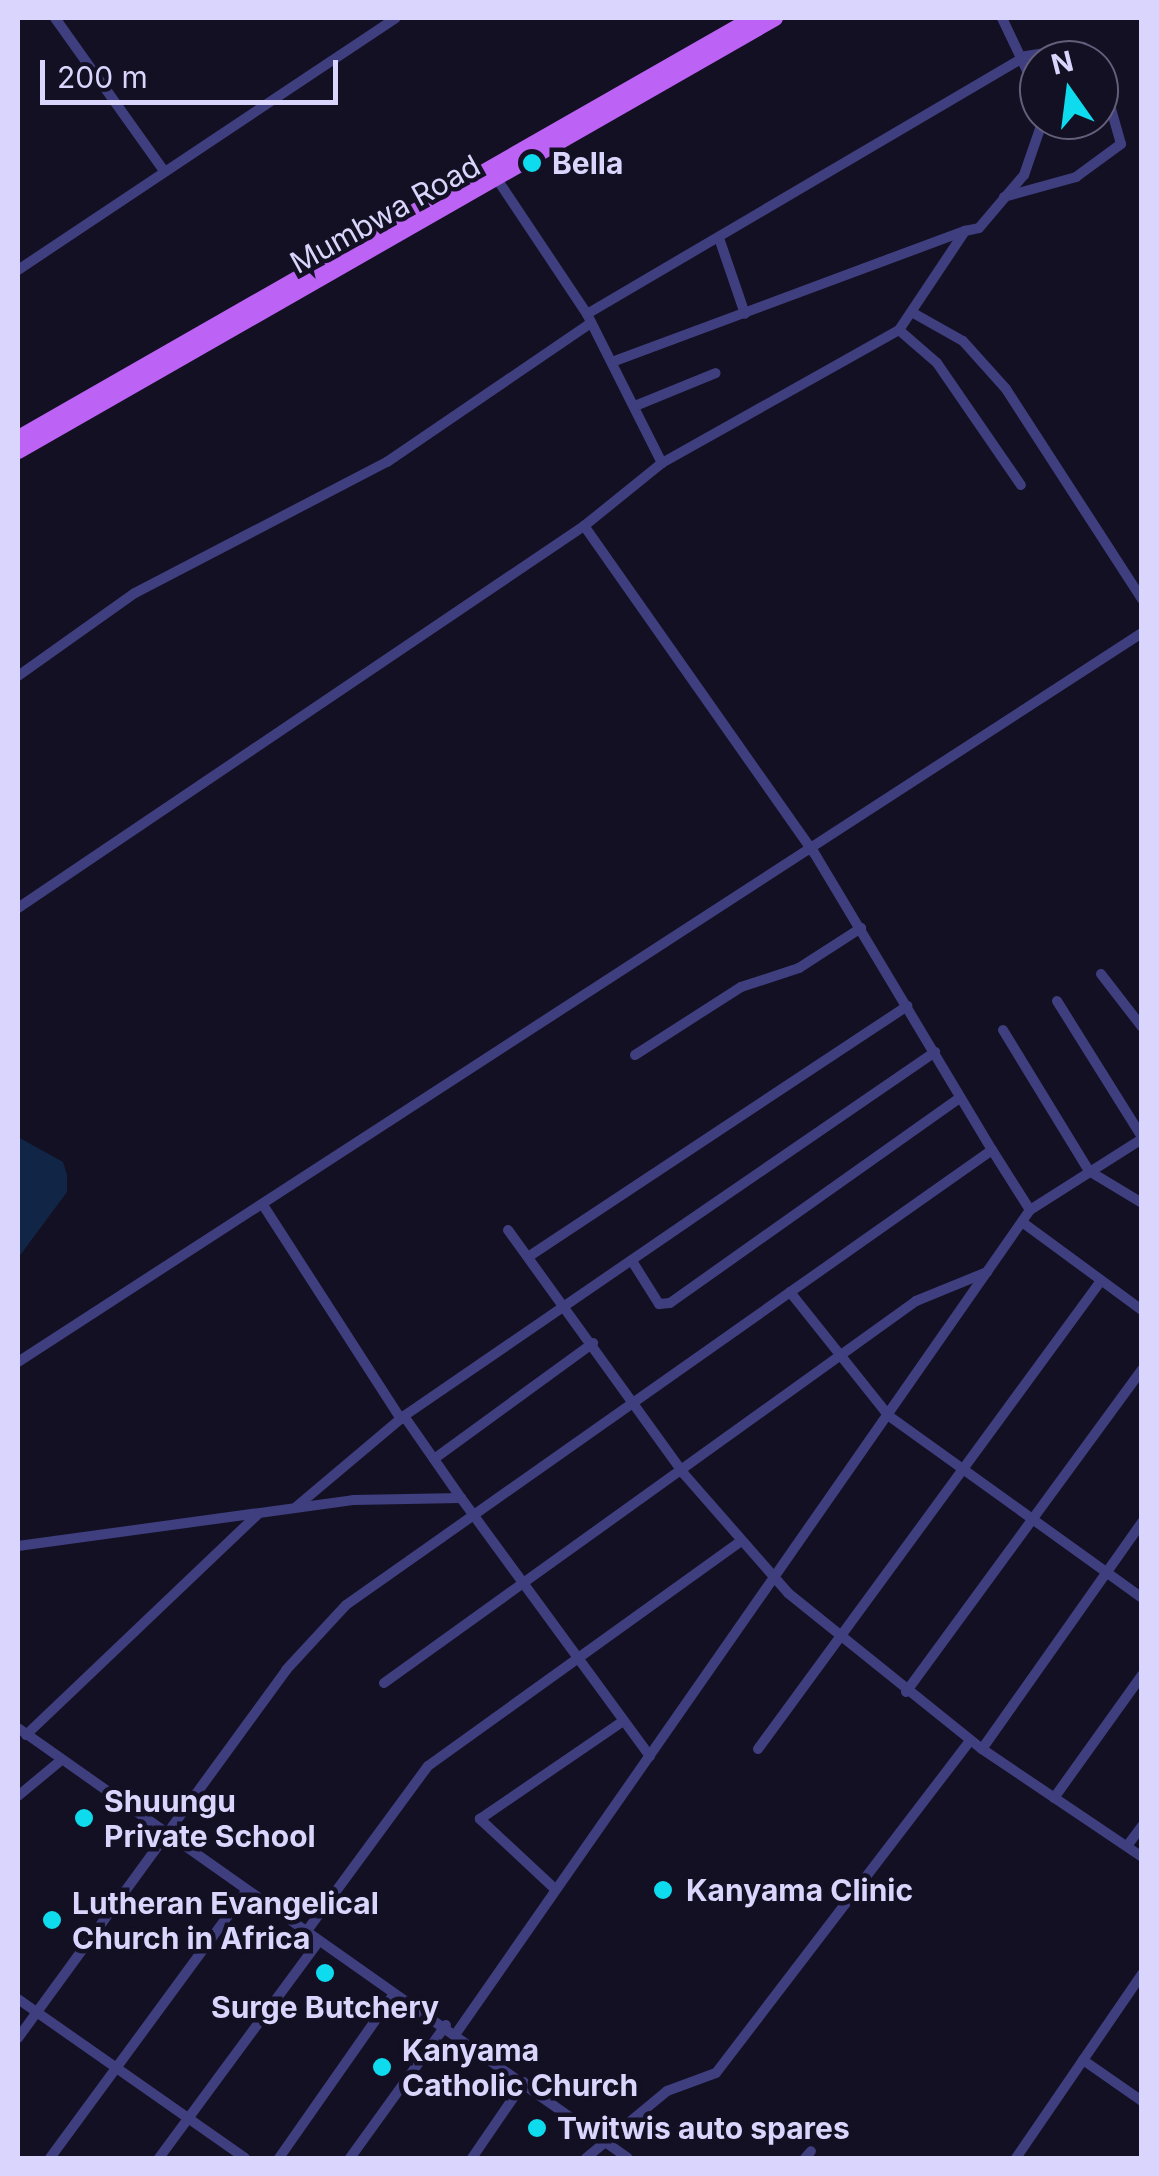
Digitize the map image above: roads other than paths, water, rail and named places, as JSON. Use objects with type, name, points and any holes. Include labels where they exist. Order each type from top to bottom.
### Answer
[{"type":"main road","name":"Mumbwa Road","points":[[18,451],[495,176],[743,23],[774,18]]},
{"type":"main road","name":"Mumbwa Road","points":[[18,436],[495,176]]},
{"type":"street","points":[[55,18],[164,171]]},
{"type":"street","points":[[18,270],[396,18]]},
{"type":"street","points":[[1002,18],[1019,45]]},
{"type":"street","points":[[18,676],[122,600],[387,462],[589,319],[1019,60]]},
{"type":"street","points":[[1004,198],[1076,177],[1121,144],[1119,137]]},
{"type":"street","points":[[612,362],[979,228],[1004,198],[1041,140]]},
{"type":"street","points":[[495,176],[589,319],[662,463]]},
{"type":"street","points":[[18,908],[584,526],[662,463],[900,330],[915,314],[965,231]]},
{"type":"street","points":[[719,238],[746,314]]},
{"type":"street","points":[[915,314],[962,341],[1017,403],[1142,600]]},
{"type":"street","points":[[900,330],[937,363],[1022,485]]},
{"type":"street","points":[[635,406],[716,373]]},
{"type":"street","points":[[584,526],[814,853],[1030,1210]]},
{"type":"street","points":[[18,1362],[814,853],[1142,632]]},
{"type":"street","points":[[635,1056],[724,997],[799,968],[862,928]]},
{"type":"street","points":[[1101,974],[1142,1027]]},
{"type":"street","points":[[456,2032],[1030,1210],[1142,1138],[1057,1002]]},
{"type":"street","points":[[528,1257],[907,1006]]},
{"type":"street","points":[[1003,1030],[1089,1171],[1142,1204]]},
{"type":"street","points":[[296,1506],[403,1417],[934,1052]]},
{"type":"street","points":[[632,1260],[659,1304],[670,1304],[960,1098]]},
{"type":"street","points":[[18,2038],[166,1835],[332,1618],[474,1513],[992,1150]]},
{"type":"street","points":[[263,1205],[403,1417],[650,1756]]},
{"type":"street","points":[[1022,1222],[1142,1310]]},
{"type":"street","points":[[508,1230],[567,1306],[684,1474],[775,1579],[836,1639],[970,1740],[1142,1857]]},
{"type":"street","points":[[384,1683],[684,1474],[946,1283],[987,1272]]},
{"type":"street","points":[[758,1749],[959,1469],[1100,1282]]},
{"type":"street","points":[[790,1292],[839,1359],[888,1416],[1142,1598]]},
{"type":"street","points":[[434,1459],[593,1343]]},
{"type":"street","points":[[906,1692],[1142,1370]]},
{"type":"street","points":[[18,1546],[296,1506],[461,1498]]},
{"type":"street","points":[[260,1512],[22,1732],[394,1994],[446,2024],[628,2158]]},
{"type":"street","points":[[982,1748],[1142,1522]]},
{"type":"street","points":[[306,1932],[428,1766],[741,1541]]},
{"type":"street","points":[[1054,1798],[1142,1675]]},
{"type":"street","points":[[555,1889],[480,1818],[623,1720]]},
{"type":"street","points":[[586,2158],[600,2138],[667,2091],[716,2072],[970,1740]]},
{"type":"street","points":[[18,1796],[60,1762]]},
{"type":"street","points":[[1126,1846],[1142,1826]]},
{"type":"street","points":[[50,2158],[246,1891]]},
{"type":"street","points":[[160,2158],[319,1942]]},
{"type":"street","points":[[1016,2158],[1139,1982]]},
{"type":"street","points":[[278,2158],[394,1994]]},
{"type":"street","points":[[18,1999],[245,2158]]},
{"type":"street","points":[[350,2158],[446,2024]]},
{"type":"street","points":[[1083,2060],[1142,2101]]},
{"type":"street","points":[[472,2158],[524,2082]]},
{"type":"water","points":[[18,1137],[63,1162],[67,1192],[18,1258]]},
{"type":"place","name":"Bella","points":[[532,163]]},
{"type":"place","name":"Shuungu Private School","points":[[84,1818]]},
{"type":"place","name":"Kanyama Clinic","points":[[663,1890]]},
{"type":"place","name":"Lutheran Evangelical Church in Africa","points":[[52,1920]]},
{"type":"place","name":"Surge Butchery","points":[[325,1973]]},
{"type":"place","name":"Kanyama Catholic Church","points":[[382,2067]]},
{"type":"place","name":"Twitwis auto spares","points":[[537,2128]]}]
